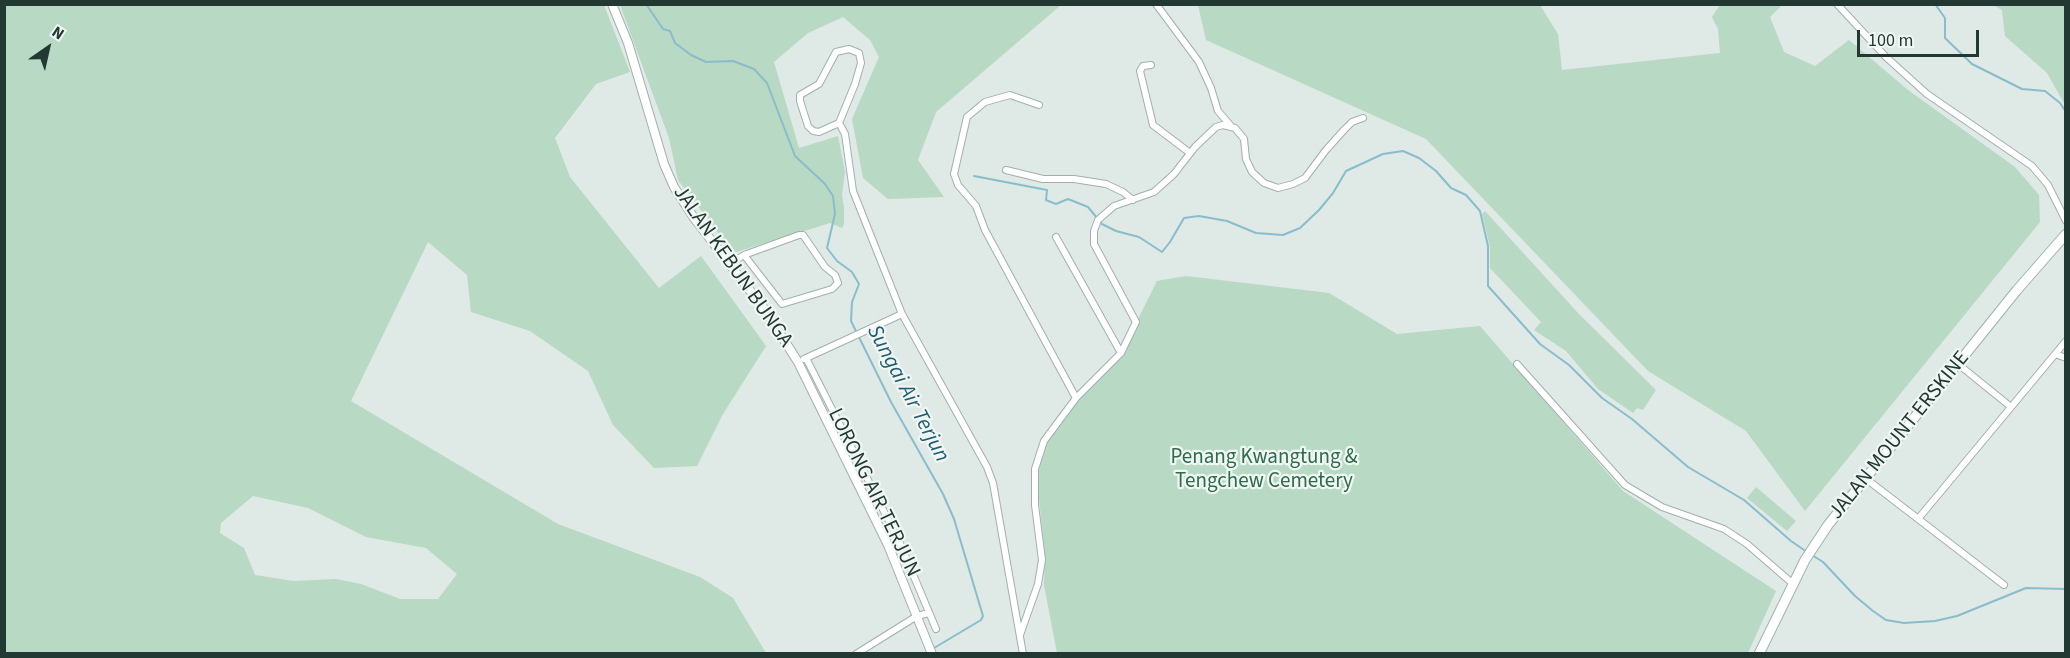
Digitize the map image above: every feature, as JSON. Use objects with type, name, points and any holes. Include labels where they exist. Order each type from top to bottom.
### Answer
[{"type":"main road","name":"JALAN MOUNT ERSKINE","points":[[1759,654],[1792,583],[1828,525],[1865,478],[1962,367],[2066,234]]},
{"type":"street","name":"JALAN KEBUN BUNGA","points":[[612,4],[628,43],[664,164],[674,187],[694,218],[765,310],[798,362],[888,545],[932,654]]},
{"type":"street","points":[[1156,4],[1199,62],[1218,111],[1244,139],[1246,159],[1252,172],[1264,183],[1278,188],[1305,178],[1344,130],[1353,122],[1363,118]]},
{"type":"street","points":[[1837,4],[1886,57],[1927,94],[2032,166],[2048,185],[2066,221]]},
{"type":"street","points":[[849,49],[859,52],[861,63],[839,123],[819,132],[813,131],[808,126],[799,98],[802,92],[819,84],[836,52],[849,49]]},
{"type":"street","points":[[1151,65],[1143,66],[1140,71],[1153,125],[1190,153]]},
{"type":"street","points":[[1039,105],[1010,95],[985,102],[967,117],[954,174],[958,185],[976,206],[985,230],[1076,398]]},
{"type":"street","points":[[1216,127],[1218,111]]},
{"type":"street","points":[[839,123],[845,134],[853,191],[902,314],[987,467],[993,483],[1023,654]]},
{"type":"street","points":[[1020,635],[1038,584],[1042,560],[1035,505],[1035,469],[1044,441],[1076,398],[1121,353],[1136,322],[1094,244],[1094,231],[1100,218],[1114,206],[1154,192],[1174,174],[1190,153],[1216,127],[1230,125]]},
{"type":"street","points":[[1006,170],[1043,179],[1074,179],[1106,184],[1133,200]]},
{"type":"street","points":[[730,264],[744,255],[801,234],[807,238],[825,267],[835,275],[838,283],[832,289],[780,304],[744,255]]},
{"type":"street","points":[[1056,237],[1121,353]]},
{"type":"street","points":[[798,362],[902,314]]},
{"type":"street","points":[[1918,519],[2066,341]]},
{"type":"street","points":[[2055,354],[2066,358]]},
{"type":"street","name":"LORONG AIR TERJUN","points":[[806,358],[899,541],[936,629]]},
{"type":"street","points":[[1517,364],[1625,485],[1662,507],[1724,529],[1747,544],[1792,583]]},
{"type":"street","points":[[1962,367],[2011,407]]},
{"type":"street","points":[[1865,478],[2004,585]]},
{"type":"street","points":[[856,654],[917,616],[929,613]]},
{"type":"green space","points":[[4,5],[604,5],[630,72],[596,84],[555,138],[570,177],[659,288],[701,256],[766,346],[723,414],[697,466],[654,468],[613,425],[588,371],[530,331],[471,312],[467,275],[428,242],[351,401],[558,524],[700,577],[733,598],[766,653],[5,653]],"holes":[[[253,496],[308,508],[366,537],[426,548],[457,574],[438,599],[400,599],[361,584],[336,579],[293,581],[255,575],[244,548],[220,533],[221,523]]]},
{"type":"green space","points":[[620,5],[1061,5],[936,112],[918,160],[944,197],[888,199],[863,178],[852,119],[879,57],[870,40],[843,17],[808,33],[774,62],[799,148],[838,136],[845,172],[842,195],[844,224],[842,228],[830,223],[733,253],[678,180],[669,138]]},
{"type":"green space","points":[[1198,5],[1540,5],[1558,34],[1562,70],[1720,53],[1718,29],[1712,17],[1720,5],[1782,5],[1770,17],[1784,52],[1815,66],[1849,40],[1908,90],[2015,167],[2039,195],[2040,222],[1805,511],[1746,431],[1648,371],[1426,139],[1206,40]]},
{"type":"green space","points":[[1993,5],[2065,5],[2065,105],[2047,73],[2005,36],[2002,10]]},
{"type":"green space","points":[[1485,211],[1578,313],[1656,390],[1643,410],[1637,408],[1633,413],[1598,389],[1566,351],[1534,330],[1541,322],[1490,268],[1490,247],[1482,214]]},
{"type":"green space","name":"Penang Kwangtung & Tengchew Cemetery","points":[[1186,276],[1329,293],[1397,334],[1480,326],[1623,491],[1776,591],[1748,653],[1057,653],[1044,585],[1045,553],[1037,482],[1040,446],[1070,402],[1119,357],[1157,281]]},
{"type":"green space","points":[[1756,487],[1796,521],[1787,531],[1747,498]]},
{"type":"waterway","name":"Sungai Air Terjun","points":[[646,4],[663,29],[670,31],[675,43],[691,55],[706,62],[733,61],[754,69],[767,83],[795,156],[825,184],[833,196],[835,214],[827,248],[837,261],[852,272],[859,284],[852,302],[851,321],[891,402],[943,494],[954,519],[983,616],[981,620],[924,654]]},
{"type":"waterway","points":[[1935,4],[1945,18],[1945,38],[1972,64],[2022,89],[2045,91],[2060,103],[2066,112]]},
{"type":"waterway","points":[[974,176],[1047,190],[1046,200],[1056,204],[1068,199],[1088,207],[1102,224],[1116,231],[1139,237],[1162,252],[1184,218],[1199,216],[1227,221],[1256,233],[1283,235],[1300,228],[1319,210],[1333,193],[1346,171],[1383,154],[1403,151],[1419,158],[1436,171],[1451,188],[1466,195],[1480,211],[1488,246],[1488,286],[1540,344],[1569,365],[1602,398],[1632,419],[1688,467],[1744,500],[1807,552]]},
{"type":"waterway","points":[[1812,555],[1823,562],[1855,596],[1873,611],[1886,620],[1904,623],[1935,621],[1957,616],[2026,588],[2066,589]]}]
